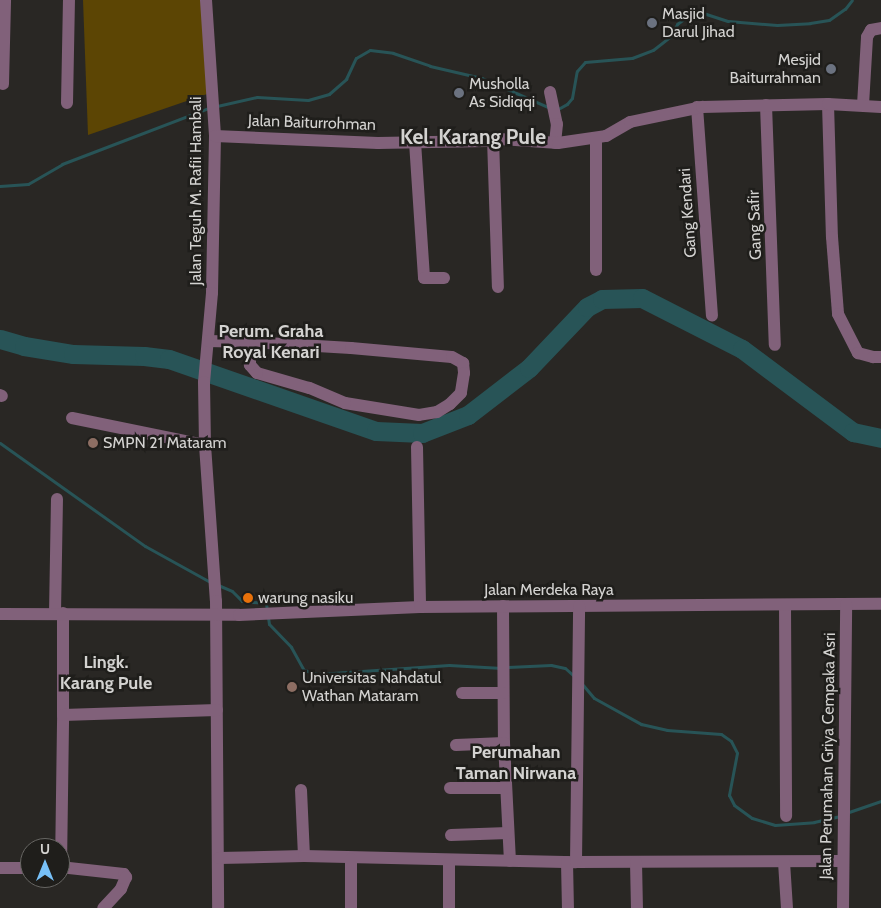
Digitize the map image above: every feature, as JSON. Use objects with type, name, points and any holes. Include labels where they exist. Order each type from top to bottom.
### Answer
[{"type":"street","points":[[3,84],[5,0]]},
{"type":"street","points":[[67,103],[69,0]]},
{"type":"street","name":"Jalan Teguh M. Rafii Hambali","points":[[206,0],[215,136],[212,293],[204,382],[205,444],[217,614]]},
{"type":"street","points":[[863,106],[867,37],[871,30],[881,28]]},
{"type":"street","points":[[550,92],[555,109],[555,143]]},
{"type":"street","points":[[828,104],[832,237],[838,314],[858,353],[873,357],[881,356]]},
{"type":"street","name":"Jalan Baiturrohman","points":[[215,136],[415,142],[493,139],[555,143],[606,136],[630,122],[697,107],[828,104],[881,107]]},
{"type":"street","name":"Gang Safir","points":[[766,105],[776,344]]},
{"type":"street","name":"Gang Kendari","points":[[697,107],[712,315]]},
{"type":"street","points":[[596,138],[596,270]]},
{"type":"street","points":[[493,139],[498,287]]},
{"type":"street","points":[[415,142],[424,278],[444,278]]},
{"type":"street","points":[[207,345],[250,342],[452,357],[463,363],[464,373],[461,393],[450,404],[437,412],[418,415],[345,403],[309,388],[256,373],[250,366],[250,342]]},
{"type":"street","points":[[72,418],[205,444]]},
{"type":"street","points":[[417,447],[420,607]]},
{"type":"street","points":[[57,499],[63,714],[61,838]]},
{"type":"street","name":"Jalan Perumahan Griya Cempaka Asri","points":[[843,908],[846,604]]},
{"type":"street","name":"Jalan Merdeka Raya","points":[[0,614],[239,615],[420,607],[881,604]]},
{"type":"street","points":[[785,605],[786,816]]},
{"type":"street","points":[[504,606],[504,743],[510,861]]},
{"type":"street","points":[[568,908],[572,862],[579,695],[579,606]]},
{"type":"street","points":[[217,614],[218,908]]},
{"type":"street","points":[[462,693],[504,693]]},
{"type":"street","points":[[63,714],[217,710]]},
{"type":"street","points":[[456,745],[504,743]]},
{"type":"street","points":[[450,788],[506,788]]},
{"type":"street","points":[[301,790],[304,856]]},
{"type":"street","points":[[451,835],[508,833]]},
{"type":"street","points":[[219,858],[304,856],[351,859],[572,862],[843,861]]},
{"type":"street","points":[[351,859],[351,908]]},
{"type":"street","points":[[449,860],[449,908]]},
{"type":"street","points":[[636,862],[636,908]]},
{"type":"street","points":[[784,862],[788,908]]},
{"type":"street","points":[[0,868],[20,868]]},
{"type":"street","points":[[70,868],[124,874],[126,877],[121,889],[104,908]]},
{"type":"shaded area","points":[[83,0],[202,0],[207,94],[88,135]]},
{"type":"waterway","points":[[558,109],[567,104],[572,98],[577,71],[585,62],[632,58],[653,50],[671,36],[677,24],[689,15],[700,12],[728,21],[777,25],[810,23],[829,20],[845,9],[852,0]]},
{"type":"waterway","points":[[217,106],[257,97],[308,100],[329,94],[346,79],[356,58],[370,50],[393,53],[430,66],[482,78],[550,108]]},
{"type":"waterway","points":[[0,186],[28,184],[62,164],[211,107]]},
{"type":"waterway","points":[[0,339],[24,346],[73,354],[144,356],[169,359],[376,431],[422,433],[468,415],[529,368],[587,307],[602,299],[642,298],[742,349],[853,432],[881,438]]},
{"type":"waterway","points":[[0,443],[145,546],[212,583]]},
{"type":"waterway","points":[[218,585],[232,591],[242,601],[266,603],[267,611]]},
{"type":"waterway","points":[[268,617],[269,624],[291,647],[304,670],[318,674],[449,665],[502,668]]},
{"type":"waterway","points":[[508,667],[551,665],[565,668],[575,677]]},
{"type":"waterway","points":[[583,685],[594,698],[641,724],[667,730],[721,734],[731,741],[737,753],[729,795],[734,805],[752,818],[775,825],[814,822],[841,816]]},
{"type":"waterway","points":[[846,813],[881,801]]},
{"type":"place","name":"Masjid Darul Jihad","points":[[652,23]]},
{"type":"place","name":"Mesjid Baiturrahman","points":[[831,69]]},
{"type":"place","name":"Musholla As Sidiqqi","points":[[459,93]]},
{"type":"place","name":"SMPN 21 Mataram","points":[[93,443]]},
{"type":"place","name":"warung nasiku","points":[[248,598]]},
{"type":"place","name":"Universitas Nahdatul Wathan Mataram","points":[[292,687]]},
{"type":"district","name":"Kel. Karang Pule","points":[[473,137]]},
{"type":"district","name":"Perum. Graha Royal Kenari","points":[[271,342]]},
{"type":"district","name":"Lingk. Karang Pule","points":[[106,673]]},
{"type":"district","name":"Perumahan Taman Nirwana","points":[[516,763]]}]
